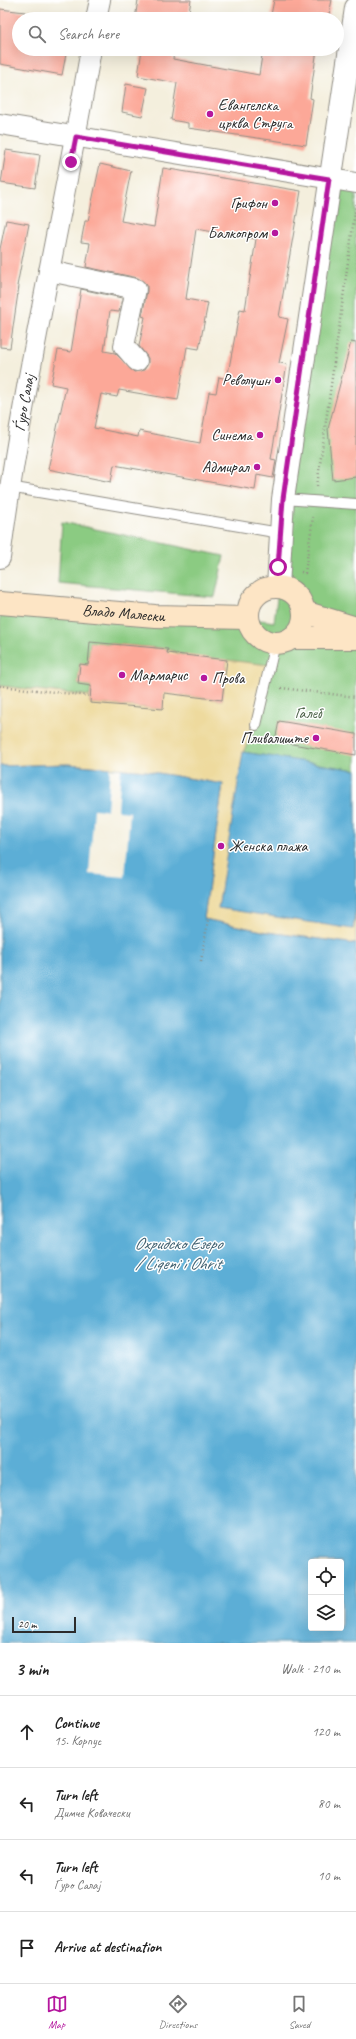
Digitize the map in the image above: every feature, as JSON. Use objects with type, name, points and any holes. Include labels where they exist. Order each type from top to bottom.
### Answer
[{"type":"main road","points":[[283,641],[299,631],[303,622],[304,612],[300,600],[278,577],[255,596],[249,606],[247,618],[252,631],[262,640],[283,641],[356,638]]},
{"type":"main road","name":"Владо Малески","points":[[0,603],[155,616],[247,618]]},
{"type":"main road","points":[[304,612],[356,628]]},
{"type":"street","points":[[97,12],[100,0]]},
{"type":"street","points":[[278,577],[283,499],[329,179],[356,8]]},
{"type":"street","name":"Ѓуро Салај","points":[[0,558],[5,486],[76,137],[90,56]]},
{"type":"street","points":[[0,124],[356,183]]},
{"type":"street","points":[[48,271],[136,289],[124,346],[137,361]]},
{"type":"lane","points":[[5,486],[280,534]]},
{"type":"lane","points":[[283,499],[356,504]]},
{"type":"lane","points":[[256,725],[265,686],[283,641]]},
{"type":"path","points":[[278,577],[305,573],[356,201]]},
{"type":"path","points":[[0,686],[90,696]]},
{"type":"path","points":[[265,686],[356,697]]},
{"type":"path","points":[[201,961],[208,920]]},
{"type":"green space","name":"Галеб","points":[[329,179],[356,183],[356,770],[243,752],[256,725],[268,665],[185,656],[168,649],[90,642],[88,665],[80,664],[78,684],[91,686],[90,696],[0,686],[0,603],[247,618],[274,622]]},
{"type":"green space","points":[[62,522],[224,556],[215,597],[58,583]]},
{"type":"sand","name":"Женска плажа","points":[[168,649],[185,656],[181,695],[222,700],[227,660],[269,665],[256,725],[243,752],[353,929],[356,908],[356,944],[267,932],[204,919],[223,784],[146,771],[68,764],[0,766],[0,686],[90,696],[90,703],[162,709]]},
{"type":"water","points":[[243,752],[356,770],[356,908],[353,929],[218,908]]},
{"type":"water","name":"Охридско Езеро / Liqeni i Ohrit","points":[[68,764],[146,771],[223,784],[204,919],[267,932],[356,944],[356,1643],[0,1643],[0,766]]},
{"type":"pier","points":[[110,768],[121,769],[118,811],[130,812],[125,877],[89,874],[94,809],[107,810]]},
{"type":"building","points":[[138,0],[191,0],[189,12],[136,12]]},
{"type":"building","points":[[274,0],[332,0],[329,12],[272,12]]},
{"type":"building","points":[[0,9],[25,12],[12,12],[12,56],[66,56],[62,75],[0,64]]},
{"type":"building","points":[[141,56],[173,56],[173,59],[259,75],[262,56],[316,56],[310,98],[313,99],[306,145],[188,128],[188,123],[171,120],[177,83],[138,76]]},
{"type":"building","points":[[126,84],[148,88],[142,116],[122,112]]},
{"type":"building","points":[[6,150],[40,155],[35,188],[1,183]]},
{"type":"building","points":[[100,164],[131,171],[121,221],[154,227],[163,168],[301,191],[279,317],[288,319],[279,363],[287,364],[271,459],[276,460],[273,478],[257,475],[255,490],[114,465],[111,482],[48,469],[66,387],[51,384],[58,350],[71,352],[81,289],[122,298],[119,312],[110,311],[104,351],[115,353],[134,372],[144,370],[148,364],[148,358],[139,346],[145,317],[142,316],[147,285],[138,278],[86,267],[90,243],[81,242],[85,221],[88,221]],"holes":[[[196,229],[256,239],[245,310],[240,309],[227,379],[219,377],[216,393],[209,392],[200,443],[139,431],[138,437],[94,428],[101,394],[117,397],[119,390],[178,400],[187,347],[199,349],[208,303],[186,299]]]},
{"type":"building","points":[[6,220],[29,224],[17,286],[19,286],[10,348],[0,347],[0,249]]},
{"type":"building","points":[[351,342],[356,343],[356,477],[333,480],[328,429]]},
{"type":"building","name":"Мармарис","points":[[90,642],[168,649],[167,653],[227,660],[222,700],[164,693],[163,709],[90,703],[91,686],[78,684],[80,664],[88,665]]},
{"type":"building","name":"Пливалиште","points":[[279,721],[356,734],[356,755],[275,741]]},
{"type":"place","name":"Евангелска црква Струга","points":[[210,114]]},
{"type":"place","name":"Грифон","points":[[275,203]]},
{"type":"place","name":"Балкопром","points":[[275,233]]},
{"type":"place","name":"Револушн","points":[[278,380]]},
{"type":"place","name":"Синема","points":[[260,435]]},
{"type":"place","name":"Адмирал","points":[[257,467]]},
{"type":"place","name":"Мармарис","points":[[122,675]]},
{"type":"place","name":"Прова","points":[[204,678]]},
{"type":"place","name":"Пливалиште","points":[[316,738]]},
{"type":"place","name":"Женска плажа","points":[[221,846]]},
{"type":"route","points":[[71,162],[76,137],[329,179],[283,499],[278,567]]}]
